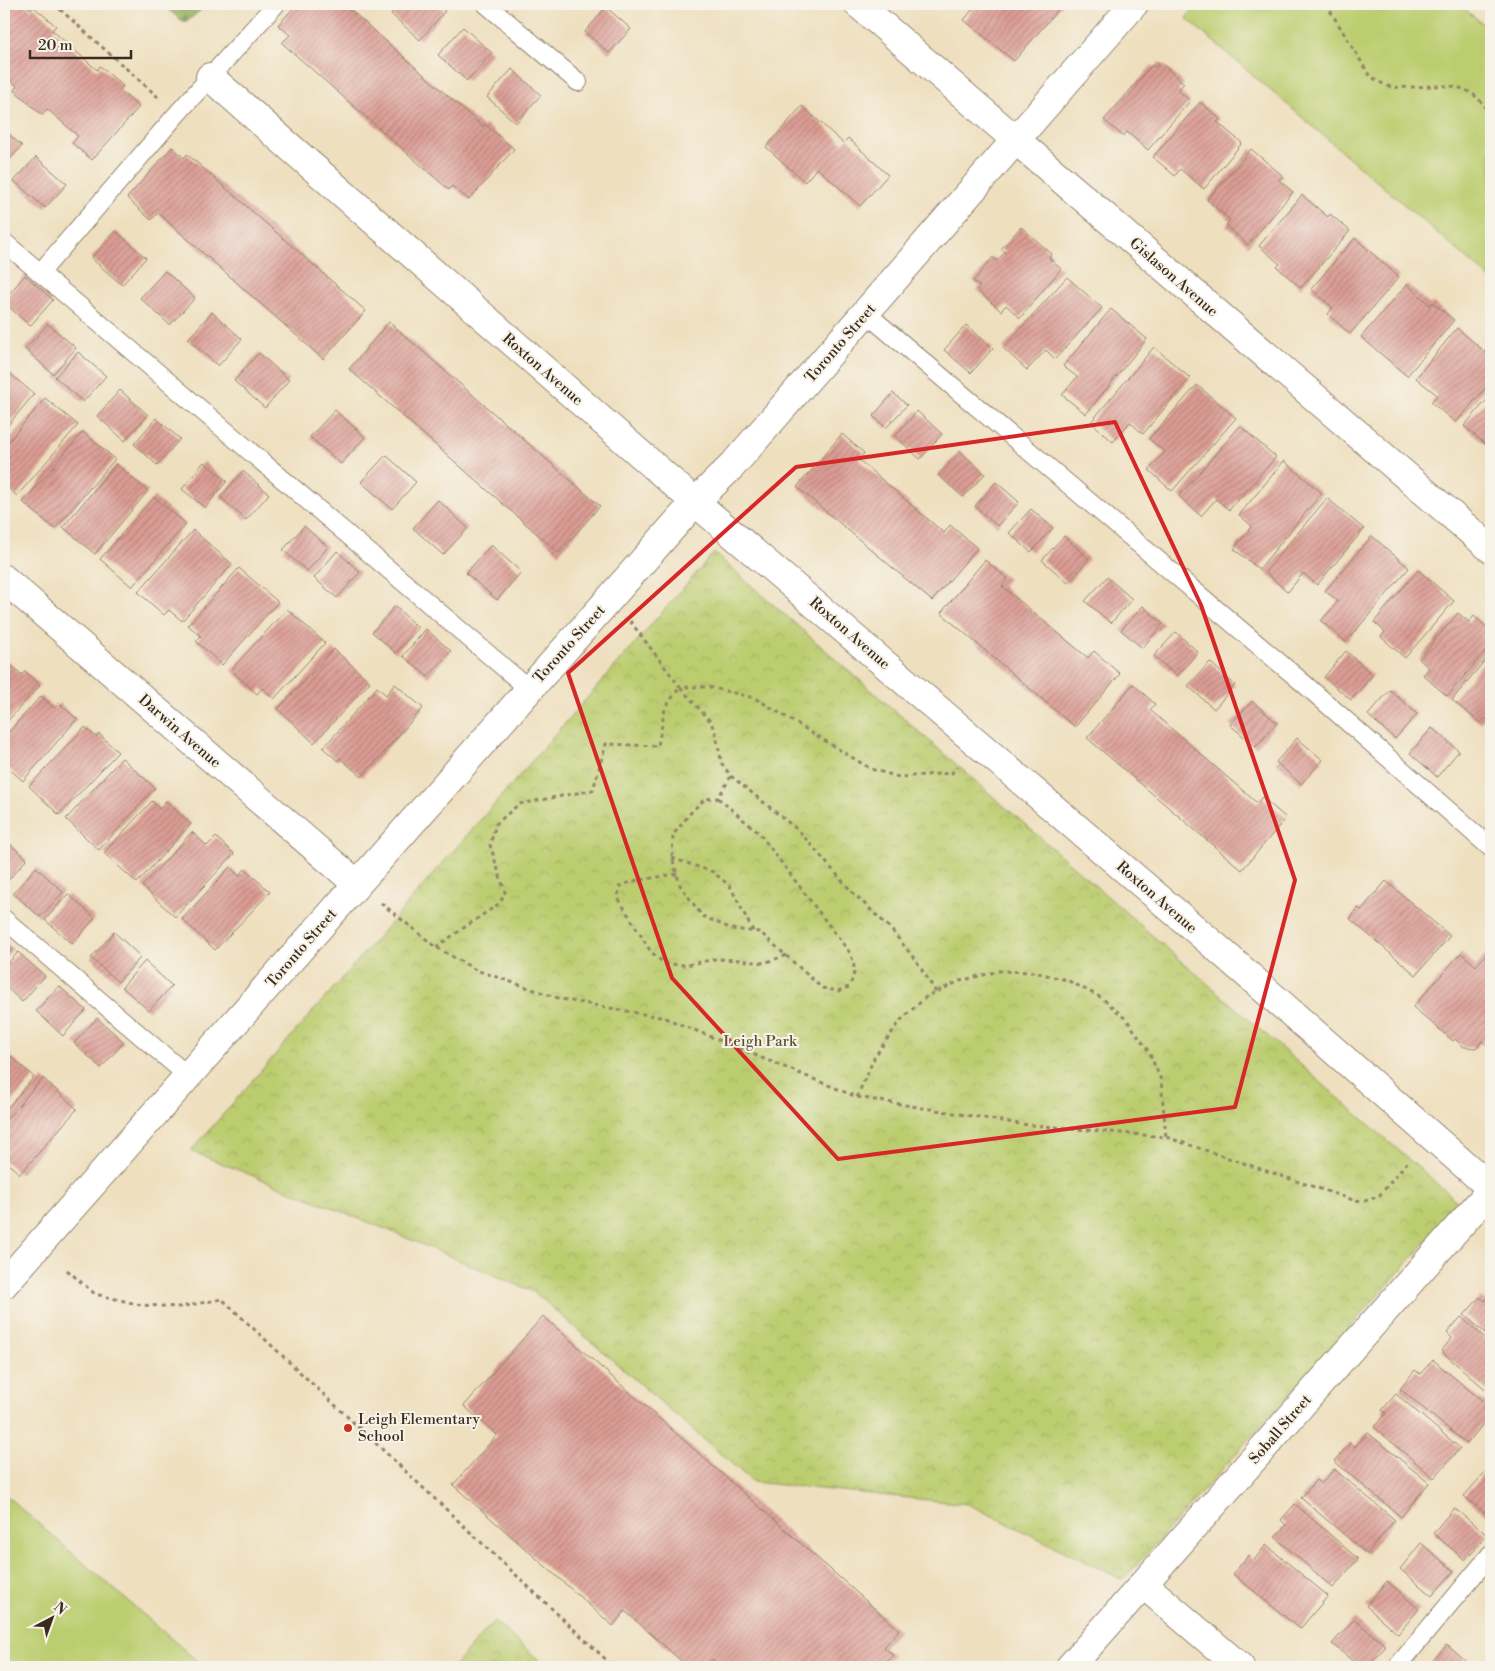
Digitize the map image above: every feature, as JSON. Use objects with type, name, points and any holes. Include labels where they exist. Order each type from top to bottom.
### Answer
[{"type":"street","name":"Gislason Avenue","points":[[858,4],[1491,549]]},
{"type":"street","name":"Toronto Street","points":[[8,1272],[188,1076],[695,502],[732,466],[1134,4]]},
{"type":"street","name":"Roxton Avenue","points":[[210,77],[695,502],[1223,953],[1491,1189]]},
{"type":"street","name":"Darwin Avenue","points":[[4,579],[357,884]]},
{"type":"street","name":"Soball Street","points":[[1070,1667],[1491,1189]]},
{"type":"street","points":[[1143,1584],[1240,1667]]},
{"type":"lane","points":[[40,273],[177,114],[276,4]]},
{"type":"lane","points":[[486,4],[578,82]]},
{"type":"lane","points":[[4,242],[529,689]]},
{"type":"lane","points":[[866,313],[1302,682],[1491,848]]},
{"type":"lane","points":[[4,920],[188,1076]]},
{"type":"lane","points":[[1397,1667],[1491,1554]]},
{"type":"path","points":[[54,4],[177,114]]},
{"type":"path","points":[[1326,4],[1370,76],[1380,83],[1399,88],[1451,85],[1468,91],[1479,99],[1487,108],[1491,118]]},
{"type":"path","points":[[609,599],[634,625],[680,687],[710,720],[715,731],[722,764],[731,776],[799,831],[852,892],[890,928],[917,962],[936,992]]},
{"type":"path","points":[[680,687],[709,687],[755,698],[871,769],[900,777],[952,773],[978,743]]},
{"type":"path","points":[[436,947],[500,903],[506,892],[490,845],[496,824],[519,804],[593,790],[606,744],[658,746],[665,708],[680,687]]},
{"type":"path","points":[[718,798],[731,776]]},
{"type":"path","points":[[718,798],[759,833],[850,953],[855,963],[854,977],[848,987],[838,991],[822,988],[760,932],[732,929],[702,916],[680,885],[672,857],[673,834],[693,810],[705,800],[718,798]]},
{"type":"path","points":[[672,857],[713,872],[730,886],[753,931]]},
{"type":"path","points":[[677,874],[633,881],[619,887],[618,898],[651,952],[666,964],[687,965],[715,959],[764,963],[786,955]]},
{"type":"path","points":[[357,884],[436,947],[476,970],[561,999],[665,1018],[857,1097],[1020,1124],[1166,1138],[1353,1200],[1365,1201],[1378,1196],[1431,1135]]},
{"type":"path","points":[[857,1097],[875,1056],[900,1020],[928,996],[960,981],[999,971],[1034,972],[1067,980],[1102,998],[1127,1020],[1149,1052],[1161,1080],[1166,1138]]},
{"type":"path","points":[[67,1270],[95,1294],[142,1305],[180,1307],[222,1299],[614,1667]]},
{"type":"highlighted area","points":[[1115,422],[1201,605],[1295,880],[1235,1107],[838,1159],[672,978],[568,673],[796,467]]},
{"type":"green space","points":[[161,4],[208,4],[185,23]]},
{"type":"green space","points":[[1198,4],[1459,4],[1491,31],[1491,279],[1186,18]]},
{"type":"green space","name":"Leigh Park","points":[[714,553],[1460,1204],[1123,1580],[968,1504],[753,1482],[534,1292],[388,1230],[191,1151]]},
{"type":"green space","points":[[4,1494],[204,1667],[4,1667]]},
{"type":"green space","points":[[494,1621],[539,1660],[533,1667],[453,1667]]},
{"type":"building","points":[[4,4],[24,4],[31,9],[34,7],[56,26],[52,30],[97,70],[100,66],[123,86],[119,90],[139,107],[92,160],[72,143],[78,136],[47,109],[42,115],[14,90],[17,86],[4,75]]},
{"type":"building","points":[[297,4],[344,4],[483,127],[485,124],[514,149],[469,200],[452,186],[449,190],[282,43],[290,35],[278,25]]},
{"type":"building","points":[[400,4],[437,4],[445,11],[420,40],[391,14]]},
{"type":"building","points":[[977,4],[1063,4],[1014,61],[964,20]]},
{"type":"building","points":[[606,7],[631,29],[609,53],[585,32]]},
{"type":"building","points":[[463,27],[492,53],[467,81],[438,55]]},
{"type":"building","points":[[1160,62],[1184,83],[1178,90],[1190,101],[1148,150],[1127,132],[1123,136],[1104,120],[1152,65],[1155,67]]},
{"type":"building","points":[[512,69],[541,95],[516,123],[487,97]]},
{"type":"building","points":[[1200,102],[1220,119],[1217,122],[1242,143],[1204,189],[1180,169],[1175,176],[1153,157]]},
{"type":"building","points":[[802,106],[843,143],[848,138],[888,175],[860,206],[817,168],[805,182],[766,147]]},
{"type":"building","points":[[4,130],[22,146],[4,166]]},
{"type":"building","points":[[172,147],[184,158],[187,154],[366,311],[323,359],[158,213],[151,220],[127,198]]},
{"type":"building","points":[[1251,149],[1283,176],[1279,180],[1293,192],[1248,245],[1226,225],[1230,220],[1207,200]]},
{"type":"building","points":[[36,157],[67,184],[45,208],[14,181]]},
{"type":"building","points":[[1302,195],[1328,217],[1330,214],[1350,231],[1301,288],[1277,267],[1280,264],[1259,246]]},
{"type":"building","points":[[1021,227],[1052,254],[1049,258],[1061,269],[1020,318],[1006,305],[1001,311],[977,290],[980,287],[973,281],[993,257],[997,261],[1005,252],[1001,249]]},
{"type":"building","points":[[116,231],[146,258],[122,285],[91,258]]},
{"type":"building","points":[[1355,238],[1399,277],[1350,334],[1328,314],[1333,308],[1311,289]]},
{"type":"building","points":[[165,271],[195,298],[170,325],[140,298]]},
{"type":"building","points":[[25,275],[53,300],[30,326],[4,302]]},
{"type":"building","points":[[1067,277],[1102,308],[1055,359],[1046,350],[1027,370],[1003,348]]},
{"type":"building","points":[[1407,284],[1430,305],[1432,302],[1454,320],[1407,376],[1361,337]]},
{"type":"building","points":[[1111,309],[1147,339],[1086,414],[1062,395],[1077,377],[1063,366]]},
{"type":"building","points":[[212,312],[242,339],[218,366],[188,339]]},
{"type":"building","points":[[389,322],[600,506],[559,553],[349,369]]},
{"type":"building","points":[[48,324],[76,348],[53,374],[25,349]]},
{"type":"building","points":[[966,325],[993,348],[971,373],[944,350]]},
{"type":"building","points":[[1457,328],[1490,356],[1487,360],[1491,364],[1491,381],[1456,423],[1431,402],[1437,395],[1416,378]]},
{"type":"building","points":[[1154,347],[1190,378],[1143,434],[1130,422],[1113,442],[1091,422]]},
{"type":"building","points":[[78,352],[106,376],[83,402],[55,377]]},
{"type":"building","points":[[259,353],[289,380],[265,408],[234,381]]},
{"type":"building","points":[[7,371],[34,394],[4,430],[4,374]]},
{"type":"building","points":[[1197,385],[1236,418],[1172,491],[1149,470],[1165,452],[1149,439]]},
{"type":"building","points":[[120,390],[148,415],[125,441],[97,416]]},
{"type":"building","points":[[893,393],[907,405],[886,428],[873,416]]},
{"type":"building","points":[[1491,395],[1491,449],[1464,426]]},
{"type":"building","points":[[45,398],[78,425],[17,496],[4,484],[4,447]]},
{"type":"building","points":[[335,410],[365,437],[341,464],[310,437]]},
{"type":"building","points":[[917,411],[942,434],[920,459],[895,436]]},
{"type":"building","points":[[156,418],[180,439],[157,465],[134,444]]},
{"type":"building","points":[[1240,426],[1276,457],[1229,510],[1216,499],[1201,516],[1179,496]]},
{"type":"building","points":[[83,432],[115,459],[55,529],[23,502]]},
{"type":"building","points":[[842,434],[864,453],[859,460],[944,533],[950,525],[977,548],[932,601],[797,487]]},
{"type":"building","points":[[960,451],[985,474],[963,497],[938,475]]},
{"type":"building","points":[[386,455],[416,482],[392,509],[361,482]]},
{"type":"building","points":[[1284,461],[1322,493],[1259,569],[1234,549],[1252,526],[1239,515]]},
{"type":"building","points":[[204,462],[227,481],[205,508],[182,489]]},
{"type":"building","points":[[116,464],[148,491],[95,554],[63,527]]},
{"type":"building","points":[[243,471],[269,494],[246,520],[220,497]]},
{"type":"building","points":[[996,482],[1019,502],[997,526],[975,506]]},
{"type":"building","points":[[154,497],[186,524],[132,587],[100,559]]},
{"type":"building","points":[[1327,498],[1364,529],[1317,585],[1303,573],[1288,592],[1265,572]]},
{"type":"building","points":[[438,500],[468,528],[443,555],[413,528]]},
{"type":"building","points":[[1031,509],[1053,528],[1031,552],[1009,533]]},
{"type":"building","points":[[304,526],[328,547],[307,571],[283,550]]},
{"type":"building","points":[[193,530],[232,564],[182,621],[169,610],[164,615],[138,592]]},
{"type":"building","points":[[1064,536],[1089,559],[1068,583],[1042,560]]},
{"type":"building","points":[[1372,536],[1409,568],[1346,642],[1321,621],[1338,601],[1325,591]]},
{"type":"building","points":[[491,545],[521,572],[497,600],[466,573]]},
{"type":"building","points":[[337,551],[360,572],[337,598],[314,578]]},
{"type":"building","points":[[985,560],[1008,579],[1002,586],[1088,658],[1094,651],[1120,674],[1075,727],[941,613]]},
{"type":"building","points":[[239,568],[278,602],[222,665],[196,641],[201,636],[188,625]]},
{"type":"building","points":[[1418,570],[1454,601],[1405,658],[1381,637],[1385,632],[1374,622]]},
{"type":"building","points":[[1107,577],[1132,599],[1111,623],[1085,601]]},
{"type":"building","points":[[395,606],[418,628],[396,653],[372,632]]},
{"type":"building","points":[[1143,606],[1163,624],[1142,648],[1121,630]]},
{"type":"building","points":[[287,609],[325,643],[274,699],[262,688],[257,694],[231,670]]},
{"type":"building","points":[[1458,613],[1469,622],[1474,616],[1491,631],[1491,645],[1447,696],[1423,675],[1429,668],[1419,659]]},
{"type":"building","points":[[426,629],[451,651],[428,677],[403,656]]},
{"type":"building","points":[[1176,632],[1198,652],[1177,676],[1154,656]]},
{"type":"building","points":[[334,649],[370,682],[314,743],[278,709]]},
{"type":"building","points":[[1346,651],[1373,675],[1351,700],[1324,677]]},
{"type":"building","points":[[1491,653],[1491,723],[1485,718],[1480,723],[1452,700]]},
{"type":"building","points":[[5,659],[22,675],[25,671],[40,685],[4,725]]},
{"type":"building","points":[[1210,662],[1235,685],[1214,709],[1188,686]]},
{"type":"building","points":[[395,684],[423,708],[362,777],[340,758],[338,761],[323,748],[377,687],[386,695]]},
{"type":"building","points":[[1133,684],[1155,704],[1150,710],[1257,803],[1262,797],[1286,818],[1242,870],[1087,738]]},
{"type":"building","points":[[1390,690],[1417,714],[1395,739],[1368,715]]},
{"type":"building","points":[[41,696],[54,708],[59,703],[77,719],[23,781],[4,764],[4,737]]},
{"type":"building","points":[[1252,701],[1277,723],[1256,747],[1230,725]]},
{"type":"building","points":[[85,727],[96,737],[99,734],[118,752],[59,815],[29,786]]},
{"type":"building","points":[[1432,728],[1459,751],[1437,777],[1410,753]]},
{"type":"building","points":[[1297,738],[1323,760],[1301,784],[1276,762]]},
{"type":"building","points":[[122,758],[155,788],[99,850],[66,819]]},
{"type":"building","points":[[152,801],[160,809],[166,801],[191,824],[137,883],[104,853]]},
{"type":"building","points":[[192,832],[207,846],[216,837],[234,854],[175,917],[142,886]]},
{"type":"building","points":[[4,839],[27,859],[4,885]]},
{"type":"building","points":[[36,867],[63,892],[40,917],[13,893]]},
{"type":"building","points":[[230,867],[239,876],[245,869],[270,892],[215,950],[182,919]]},
{"type":"building","points":[[1386,881],[1450,936],[1416,975],[1350,919],[1358,908],[1361,910]]},
{"type":"building","points":[[68,894],[95,918],[72,944],[45,920]]},
{"type":"building","points":[[114,932],[141,957],[118,982],[91,958]]},
{"type":"building","points":[[4,941],[13,949],[4,959]]},
{"type":"building","points":[[1491,949],[1491,1049],[1482,1041],[1476,1048],[1464,1047],[1455,1039],[1453,1041],[1413,1007],[1461,953],[1476,966]]},
{"type":"building","points":[[18,952],[45,976],[22,1002],[4,985],[4,968]]},
{"type":"building","points":[[145,961],[172,986],[149,1011],[122,987]]},
{"type":"building","points":[[59,986],[86,1010],[63,1036],[36,1011]]},
{"type":"building","points":[[97,1018],[124,1042],[101,1068],[74,1043]]},
{"type":"building","points":[[4,1050],[34,1077],[4,1112]]},
{"type":"building","points":[[43,1078],[77,1109],[20,1174],[5,1161],[4,1163],[4,1122]]},
{"type":"building","points":[[1491,1294],[1491,1338],[1464,1315],[1480,1297],[1485,1301]]},
{"type":"building","points":[[543,1316],[899,1630],[884,1647],[893,1655],[882,1667],[722,1667],[712,1659],[705,1667],[688,1667],[625,1611],[613,1626],[453,1485],[497,1435],[464,1406]]},
{"type":"building","points":[[1461,1317],[1491,1343],[1491,1394],[1441,1351],[1452,1338],[1447,1333]]},
{"type":"building","points":[[1433,1360],[1491,1408],[1491,1414],[1467,1444],[1400,1389],[1415,1370],[1420,1374]]},
{"type":"building","points":[[1396,1394],[1460,1448],[1434,1478],[1374,1427],[1386,1413],[1382,1410]]},
{"type":"building","points":[[1367,1432],[1429,1483],[1401,1517],[1334,1461],[1350,1443],[1355,1447]]},
{"type":"building","points":[[1334,1469],[1395,1520],[1367,1554],[1301,1498],[1316,1480],[1321,1484]]},
{"type":"building","points":[[1486,1471],[1491,1475],[1491,1518],[1464,1496]]},
{"type":"building","points":[[1295,1504],[1358,1559],[1333,1588],[1275,1537],[1286,1525],[1281,1520]]},
{"type":"building","points":[[1454,1508],[1487,1535],[1465,1560],[1433,1533]]},
{"type":"building","points":[[1421,1543],[1454,1571],[1432,1596],[1400,1569]]},
{"type":"building","points":[[1266,1545],[1328,1596],[1300,1629],[1233,1574],[1249,1555],[1254,1560]]},
{"type":"building","points":[[1387,1581],[1419,1609],[1398,1634],[1366,1606]]},
{"type":"building","points":[[1354,1619],[1386,1646],[1368,1667],[1360,1667],[1332,1644]]},
{"type":"building","points":[[1447,1645],[1472,1667],[1427,1667]]},
{"type":"place","name":"Leigh Elementary School","points":[[348,1428]]}]
